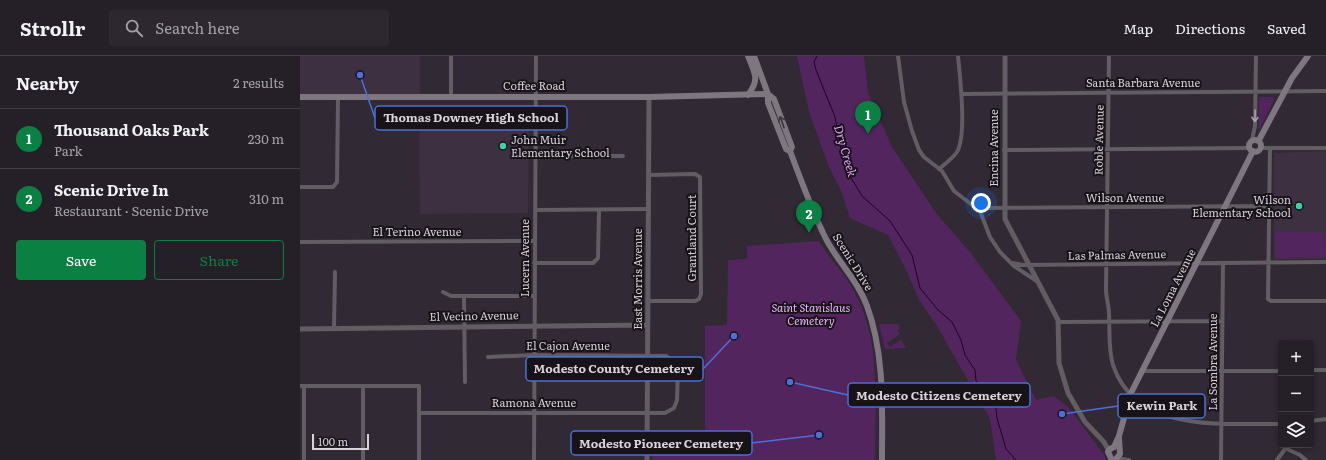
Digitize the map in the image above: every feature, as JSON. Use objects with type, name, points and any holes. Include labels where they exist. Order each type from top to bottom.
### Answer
[{"type":"main road","points":[[748,56],[756,80],[754,88],[748,95]]},
{"type":"main road","name":"Scenic Drive","points":[[754,56],[768,94],[774,99],[792,147],[790,151],[818,223],[834,252],[860,292],[870,314],[882,365],[882,460]]},
{"type":"main road","points":[[1251,149],[1258,151],[1261,148],[1255,140],[1298,69],[1308,56]]},
{"type":"main road","name":"Coffee Road","points":[[300,97],[649,97],[768,94]]},
{"type":"main road","name":"La Loma Avenue","points":[[1115,454],[1131,393],[1226,206],[1255,140]]},
{"type":"street","points":[[450,56],[451,96]]},
{"type":"street","name":"Lucern Avenue","points":[[534,460],[536,56]]},
{"type":"street","points":[[898,56],[904,102],[913,137],[923,155],[939,169],[954,191],[980,211],[994,244],[1002,254],[1013,263],[1014,266],[1038,283]]},
{"type":"street","points":[[939,169],[955,154],[960,144],[961,94],[958,56]]},
{"type":"street","name":"Encina Avenue","points":[[1005,56],[1005,220],[1059,322]]},
{"type":"street","name":"Roble Avenue","points":[[1109,56],[1106,290],[1110,350],[1113,365],[1120,380],[1131,393],[1146,407],[1168,417],[1221,423],[1278,424]]},
{"type":"street","points":[[1255,140],[1256,56]]},
{"type":"street","name":"Santa Barbara Avenue","points":[[961,94],[1326,91]]},
{"type":"street","points":[[300,187],[333,187],[337,182],[338,96]]},
{"type":"street","name":"East Morris Avenue","points":[[647,460],[649,97]]},
{"type":"street","points":[[1261,148],[1326,148]]},
{"type":"street","points":[[1270,148],[1269,301],[1326,301]]},
{"type":"street","points":[[1004,150],[1251,149]]},
{"type":"street","points":[[535,156],[623,156]]},
{"type":"street","name":"Grantland Court","points":[[648,301],[695,301],[699,299],[701,294],[700,177],[695,174],[649,175]]},
{"type":"street","name":"Wilson Avenue","points":[[980,211],[985,208],[1270,206]]},
{"type":"street","points":[[535,210],[649,210]]},
{"type":"street","points":[[534,263],[593,263],[596,261],[598,258],[599,210]]},
{"type":"street","name":"El Terino Avenue","points":[[300,242],[534,241]]},
{"type":"street","name":"Las Palmas Avenue","points":[[1013,263],[1029,265],[1106,265],[1326,262]]},
{"type":"street","name":"La Sombra Avenue","points":[[1221,460],[1222,263]]},
{"type":"street","points":[[334,328],[335,272]]},
{"type":"street","points":[[443,292],[451,296],[534,296]]},
{"type":"street","points":[[464,296],[465,382]]},
{"type":"street","points":[[1128,460],[1115,454],[1078,412],[1064,382],[1058,350],[1059,322],[1222,321]]},
{"type":"street","name":"El Vecino Avenue","points":[[300,329],[534,325],[648,325]]},
{"type":"street","name":"El Cajon Avenue","points":[[488,357],[534,355],[648,355],[670,357],[675,362],[678,369],[677,400],[674,408],[665,413],[648,413]]},
{"type":"street","points":[[1314,370],[1326,370]]},
{"type":"street","points":[[1143,371],[1278,371]]},
{"type":"street","points":[[304,460],[302,386],[419,386],[419,460]]},
{"type":"street","points":[[363,386],[363,460]]},
{"type":"street","name":"Ramona Avenue","points":[[419,413],[648,413]]},
{"type":"street","points":[[1314,421],[1326,419]]},
{"type":"street","points":[[1277,460],[1287,448]]},
{"type":"street","points":[[1290,448],[1306,460]]},
{"type":"shaded area","points":[[300,56],[420,56],[420,94],[300,95]]},
{"type":"shaded area","points":[[529,107],[528,213],[420,214],[419,108]]},
{"type":"shaded area","name":"Wilson Elementary School","points":[[1326,151],[1326,259],[1274,259],[1274,153]]},
{"type":"green space","points":[[797,56],[864,56],[868,93],[892,147],[936,213],[970,252],[1021,321],[1016,360],[1036,400],[1054,396],[1069,408],[1105,456],[1106,460],[996,460],[990,419],[937,326],[919,300],[888,235],[850,218],[842,193],[829,167],[809,112]]},
{"type":"green space","points":[[1273,97],[1274,100],[1259,130],[1259,98]]},
{"type":"green space","points":[[1275,231],[1325,232],[1326,257],[1275,258]]},
{"type":"green space","name":"Saint Stanislaus Cemetery","points":[[819,241],[855,293],[864,312],[870,332],[876,396],[875,460],[652,460],[652,440],[705,440],[705,326],[727,325],[728,260],[747,259],[747,246]]},
{"type":"green space","points":[[879,324],[898,324],[900,328],[897,330],[900,334],[887,343],[890,347],[901,340],[906,348],[885,349]]},
{"type":"waterway","name":"Dry Creek","points":[[817,56],[814,62],[816,70],[835,117],[842,154],[850,176],[862,196],[890,221],[912,255],[920,288],[938,310],[952,322],[961,340],[965,355],[975,370],[976,381],[995,399],[997,418],[1006,449],[1016,460]]},
{"type":"place","name":"Thomas Downey High School","points":[[360,75]]},
{"type":"place","name":"Thousand Oaks Park","points":[[868,134]]},
{"type":"place","name":"John Muir Elementary School","points":[[503,146]]},
{"type":"place","name":"Wilson Elementary School","points":[[1299,206]]},
{"type":"place","name":"Scenic Drive In","points":[[809,233]]},
{"type":"place","name":"Modesto County Cemetery","points":[[734,336]]},
{"type":"place","name":"Modesto Citizens Cemetery","points":[[790,382]]},
{"type":"place","name":"Kewin Park","points":[[1062,414]]},
{"type":"place","name":"Modesto Pioneer Cemetery","points":[[819,435]]}]
